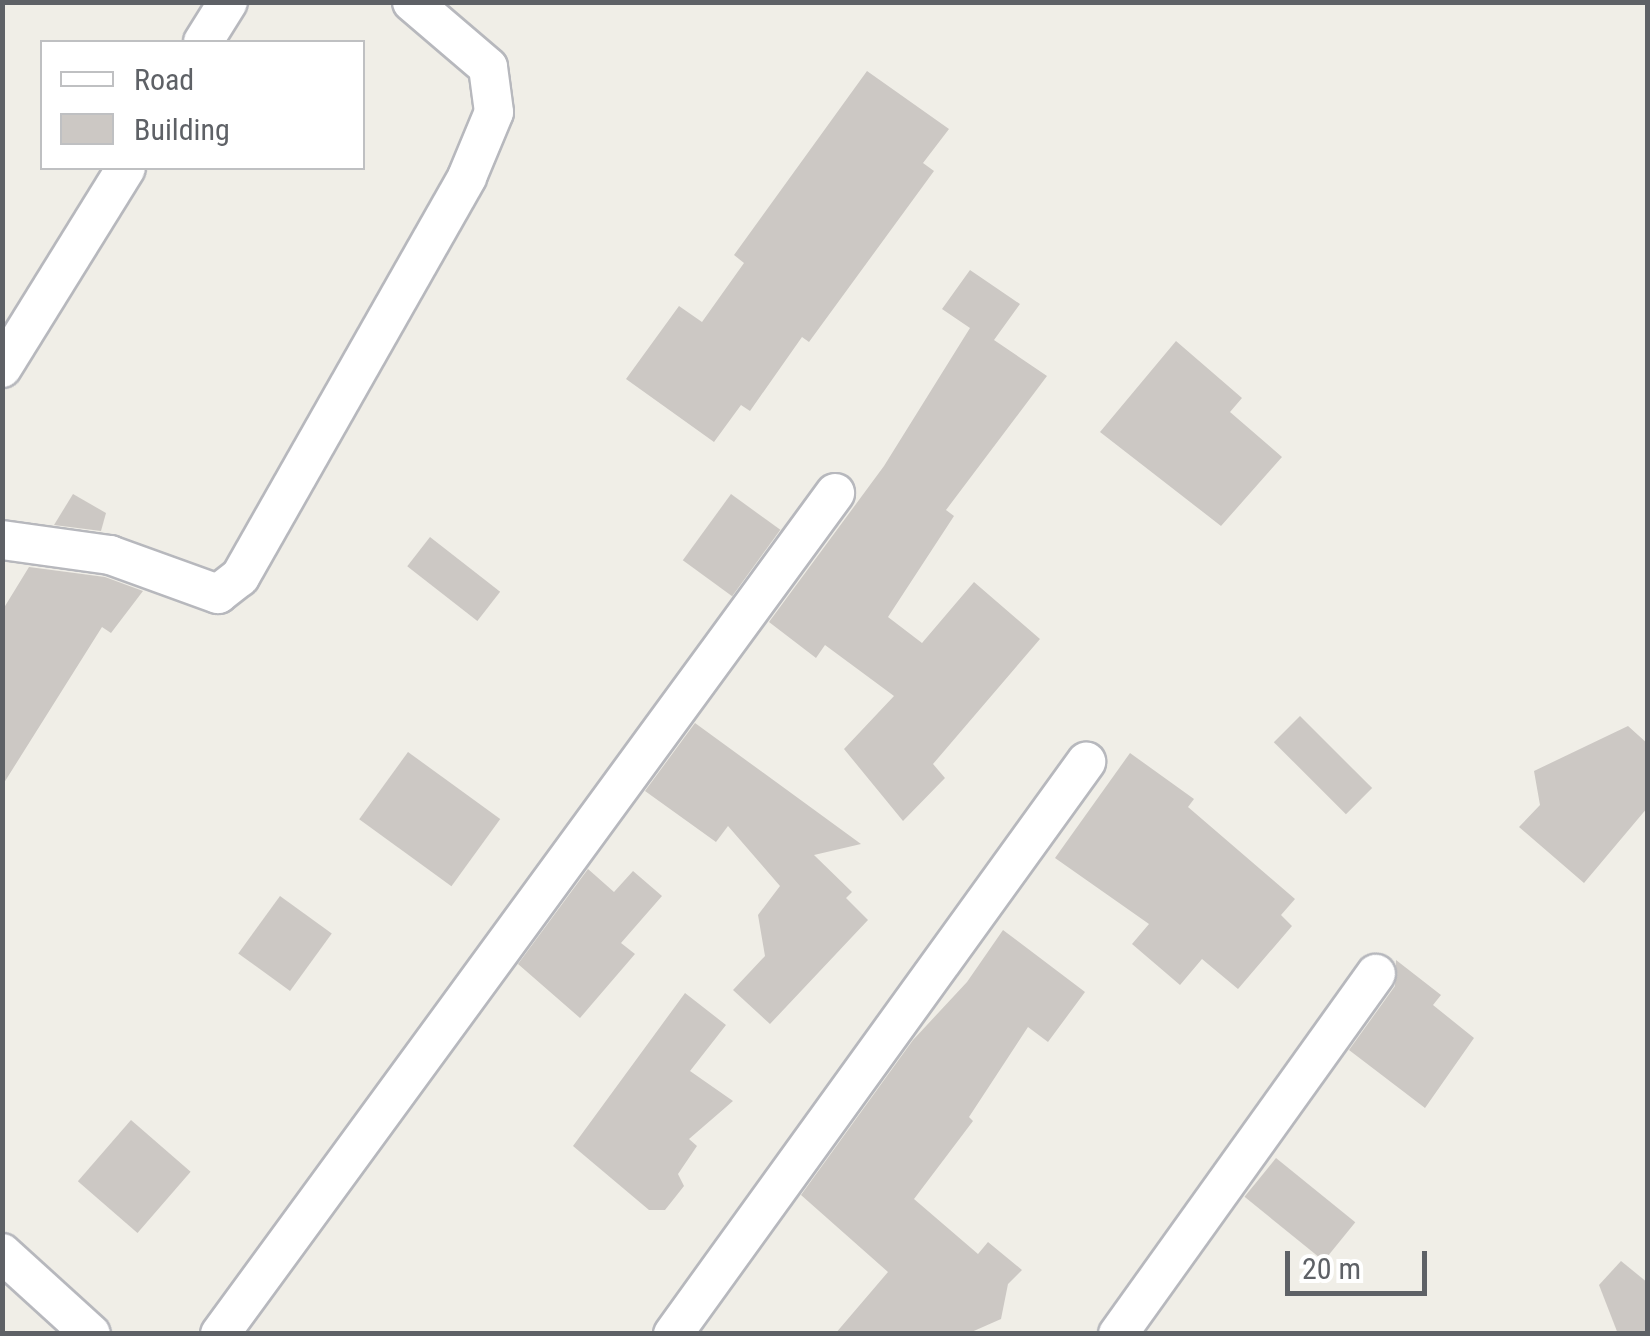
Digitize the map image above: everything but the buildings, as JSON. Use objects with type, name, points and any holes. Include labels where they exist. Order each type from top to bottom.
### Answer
[{"type":"street","points":[[204,40],[228,2]]},
{"type":"street","points":[[2,540],[110,556],[218,594],[240,578],[467,177],[494,112],[488,67],[412,2]]},
{"type":"street","points":[[2,368],[125,170]]},
{"type":"street","points":[[220,1334],[834,493]]},
{"type":"street","points":[[673,1334],[1086,762]]},
{"type":"street","points":[[1118,1334],[1376,974]]},
{"type":"street","points":[[2,1253],[91,1334]]}]
